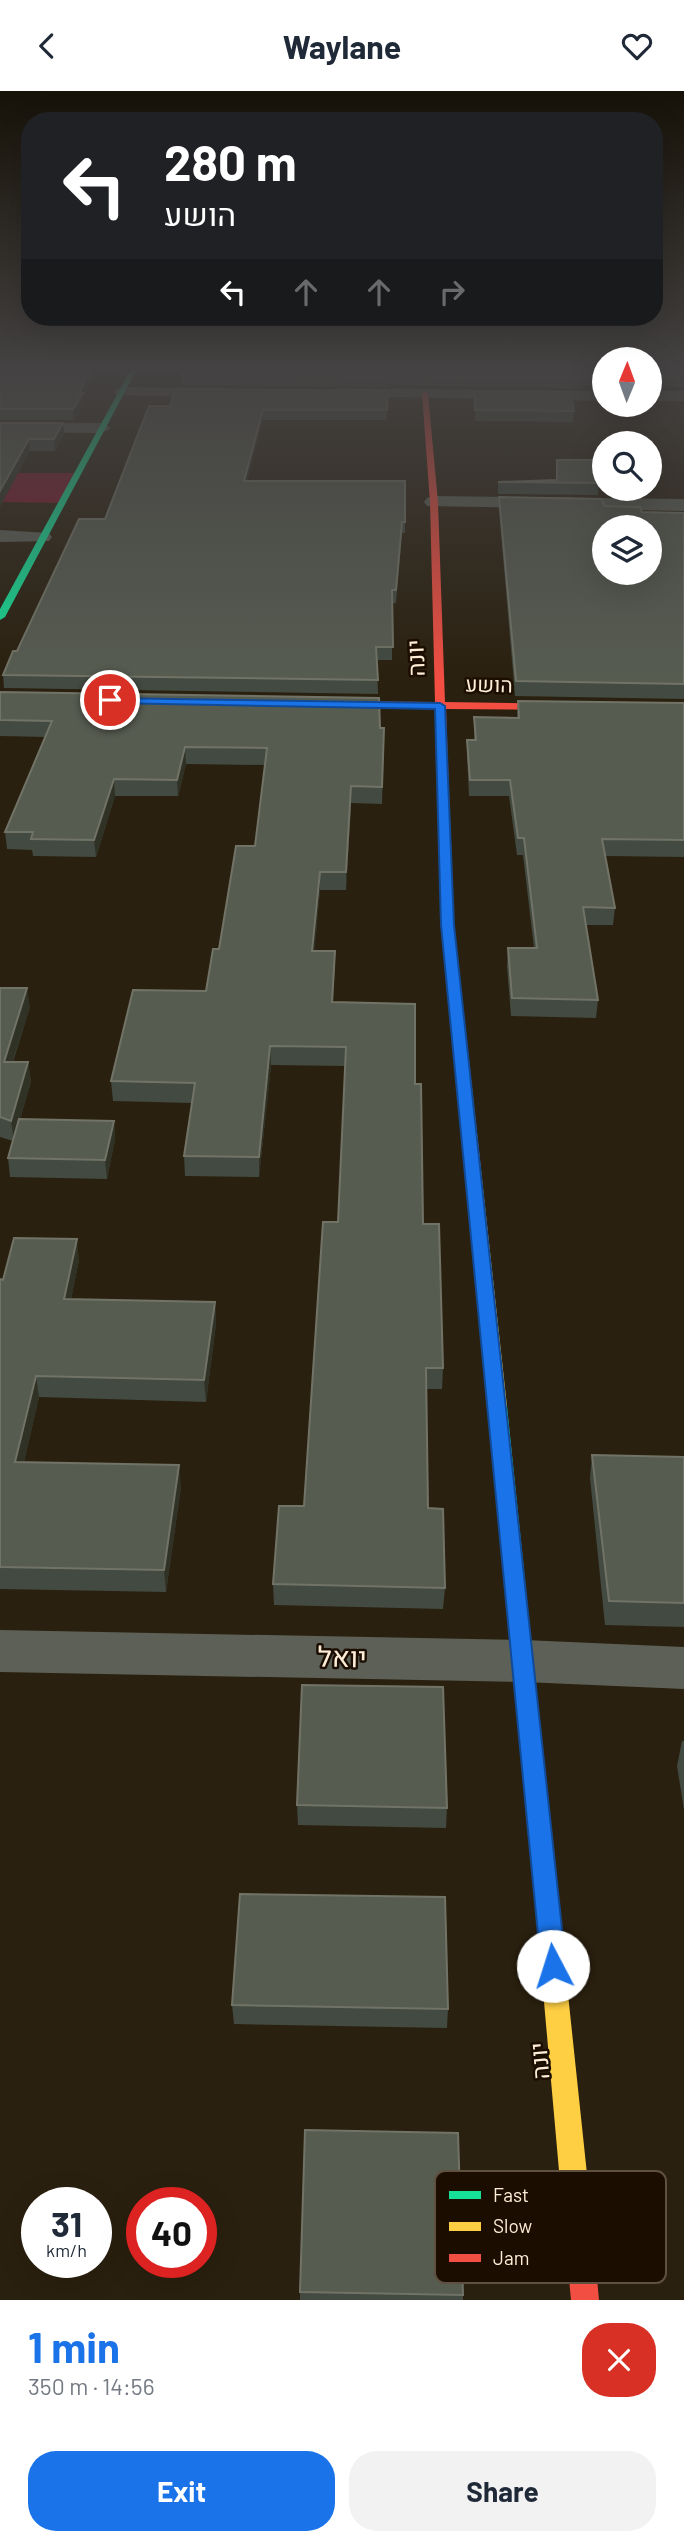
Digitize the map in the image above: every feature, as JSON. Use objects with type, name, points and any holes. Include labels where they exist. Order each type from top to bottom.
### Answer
[{"type":"street","points":[[0,617],[78,472]]},
{"type":"street","name":"יונה","points":[[432,472],[448,925],[524,1661],[573,2171]]},
{"type":"street","points":[[434,502],[684,505]]},
{"type":"street","points":[[0,536],[42,537]]},
{"type":"street","name":"הושע","points":[[316,704],[589,708]]},
{"type":"street","name":"יואל","points":[[0,1651],[524,1661],[684,1668]]},
{"type":"shaded area","points":[[0,473],[77,473],[61,503],[0,502]]},
{"type":"building","points":[[0,472],[11,472],[0,491]]},
{"type":"building","points":[[123,472],[246,472],[244,481],[405,481],[405,522],[402,522],[396,590],[392,590],[393,647],[376,647],[378,680],[3,675],[79,519],[105,519]]},
{"type":"building","points":[[557,472],[592,472],[592,483],[498,482],[557,480]]},
{"type":"building","points":[[499,497],[592,499],[592,501],[603,501],[604,506],[640,507],[642,512],[684,513],[684,684],[516,681]]},
{"type":"building","points":[[0,692],[379,698],[380,728],[384,728],[382,787],[351,786],[346,872],[320,872],[312,951],[335,951],[332,1002],[415,1004],[415,1084],[421,1084],[423,1224],[439,1224],[443,1368],[426,1368],[428,1508],[443,1509],[445,1588],[273,1584],[279,1506],[304,1506],[323,1222],[338,1222],[346,1047],[270,1046],[259,1157],[184,1156],[195,1083],[111,1081],[133,990],[206,991],[213,949],[219,949],[236,846],[255,846],[267,748],[185,747],[177,780],[114,779],[94,840],[31,839],[33,832],[5,832],[52,721],[0,720]]},
{"type":"building","points":[[518,701],[684,703],[684,840],[602,839],[615,908],[583,907],[598,1000],[512,998],[508,948],[537,948],[524,838],[518,838],[510,780],[470,780],[467,740],[476,740],[474,717],[519,718]]},
{"type":"building","points":[[0,988],[27,988],[4,1062],[28,1062],[11,1121],[0,1117]]},
{"type":"building","points":[[19,1119],[114,1121],[105,1160],[8,1158]]},
{"type":"building","points":[[14,1238],[77,1239],[64,1299],[215,1302],[204,1380],[36,1376],[15,1462],[179,1465],[164,1570],[0,1567],[0,1279],[3,1280]]},
{"type":"building","points":[[592,1455],[684,1457],[684,1603],[609,1601]]},
{"type":"building","points":[[302,1685],[443,1687],[447,1808],[297,1805]]},
{"type":"building","points":[[240,1894],[445,1897],[448,2009],[232,2005]]},
{"type":"building","points":[[305,2130],[458,2133],[459,2171],[435,2171],[435,2283],[463,2283],[463,2295],[300,2292]]},
{"type":"traffic: fast","points":[[0,617],[78,472]]},
{"type":"traffic: fast","points":[[498,1406],[540,1833]]},
{"type":"traffic: slow","points":[[444,818],[448,925],[498,1406]]},
{"type":"traffic: slow","points":[[540,1833],[573,2171]]},
{"type":"traffic: jam","points":[[432,472],[444,818]]},
{"type":"traffic: jam","points":[[326,704],[570,707]]},
{"type":"traffic: jam","points":[[583,2283],[585,2300]]},
{"type":"route","points":[[110,700],[440,706],[448,925],[553,1966]]}]
